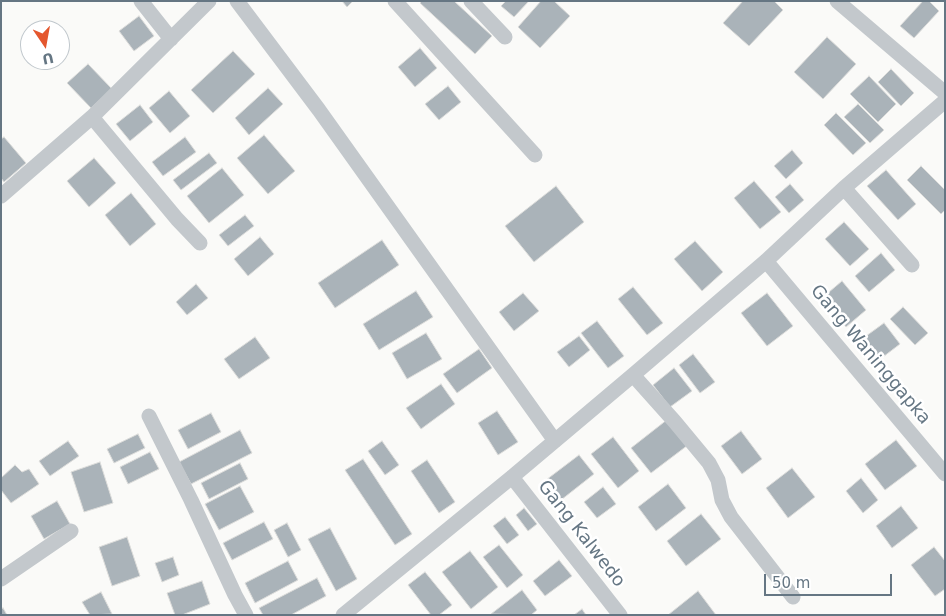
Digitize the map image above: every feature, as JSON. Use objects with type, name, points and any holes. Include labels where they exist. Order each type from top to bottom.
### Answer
[{"type":"street","points":[[141,1],[171,39]]},
{"type":"street","points":[[1,196],[92,117],[209,1]]},
{"type":"street","points":[[237,1],[320,110],[555,442]]},
{"type":"street","points":[[394,1],[535,155]]},
{"type":"street","points":[[471,1],[505,37]]},
{"type":"street","points":[[837,1],[945,93]]},
{"type":"street","points":[[343,615],[555,442],[766,261],[844,188],[945,101]]},
{"type":"street","points":[[92,117],[177,219],[200,243]]},
{"type":"street","points":[[844,188],[912,265]]},
{"type":"street","name":"Gang Waninggapka","points":[[766,261],[945,474]]},
{"type":"street","points":[[633,375],[709,463],[718,480],[722,500],[732,517],[793,598]]},
{"type":"street","points":[[149,416],[191,500],[234,595],[246,615]]},
{"type":"street","name":"Gang Kalwedo","points":[[512,477],[620,615]]},
{"type":"street","points":[[1,579],[71,531]]},
{"type":"building","points":[[342,1],[353,1],[347,7]]},
{"type":"building","points":[[422,1],[454,1],[492,36],[475,54],[420,3]]},
{"type":"building","points":[[506,1],[529,1],[514,17],[501,6]]},
{"type":"building","points":[[541,1],[554,1],[570,16],[540,48],[518,27]]},
{"type":"building","points":[[743,1],[774,1],[783,10],[749,46],[723,23]]},
{"type":"building","points":[[923,1],[929,1],[939,11],[914,38],[900,26]]},
{"type":"building","points":[[139,16],[154,36],[134,51],[119,31]]},
{"type":"building","points":[[827,37],[856,64],[823,99],[794,72]]},
{"type":"building","points":[[420,48],[437,68],[415,87],[398,67]]},
{"type":"building","points":[[233,51],[255,74],[213,113],[191,90]]},
{"type":"building","points":[[88,64],[112,89],[91,108],[67,83]]},
{"type":"building","points":[[891,69],[914,93],[901,106],[878,82]]},
{"type":"building","points":[[869,76],[896,104],[878,122],[850,94]]},
{"type":"building","points":[[448,86],[461,102],[439,120],[425,104]]},
{"type":"building","points":[[268,88],[283,104],[249,135],[235,118]]},
{"type":"building","points":[[169,91],[190,116],[170,133],[149,108]]},
{"type":"building","points":[[858,104],[884,130],[870,143],[844,117]]},
{"type":"building","points":[[140,105],[153,122],[130,141],[116,124]]},
{"type":"building","points":[[836,113],[866,143],[853,155],[824,125]]},
{"type":"building","points":[[264,135],[295,171],[268,194],[237,158]]},
{"type":"building","points":[[4,137],[26,163],[4,182],[1,178],[1,139]]},
{"type":"building","points":[[185,137],[196,152],[163,176],[152,162]]},
{"type":"building","points":[[792,150],[803,163],[786,179],[774,166]]},
{"type":"building","points":[[209,153],[217,163],[181,190],[173,180]]},
{"type":"building","points":[[94,158],[116,183],[89,207],[67,181]]},
{"type":"building","points":[[921,166],[945,190],[945,210],[941,214],[907,180]]},
{"type":"building","points":[[222,168],[244,195],[209,223],[187,196]]},
{"type":"building","points":[[886,170],[916,204],[898,220],[867,186]]},
{"type":"building","points":[[754,181],[781,212],[760,229],[734,198]]},
{"type":"building","points":[[790,184],[804,200],[789,213],[775,197]]},
{"type":"building","points":[[556,186],[584,222],[534,262],[505,226]]},
{"type":"building","points":[[131,193],[156,224],[130,246],[105,215]]},
{"type":"building","points":[[245,215],[254,226],[228,246],[219,235]]},
{"type":"building","points":[[844,222],[869,249],[850,266],[825,239]]},
{"type":"building","points":[[260,237],[274,254],[248,276],[234,259]]},
{"type":"building","points":[[382,240],[399,265],[335,308],[318,283]]},
{"type":"building","points":[[695,241],[723,272],[702,291],[674,259]]},
{"type":"building","points":[[881,253],[895,270],[869,292],[855,276]]},
{"type":"building","points":[[842,281],[866,310],[846,327],[822,298]]},
{"type":"building","points":[[196,284],[208,298],[187,315],[176,302]]},
{"type":"building","points":[[633,287],[663,323],[647,335],[618,299]]},
{"type":"building","points":[[416,291],[433,317],[379,350],[363,324]]},
{"type":"building","points":[[523,293],[539,311],[514,331],[499,312]]},
{"type":"building","points":[[767,293],[793,326],[767,346],[741,313]]},
{"type":"building","points":[[903,307],[928,333],[915,345],[890,319]]},
{"type":"building","points":[[597,321],[624,356],[608,368],[581,333]]},
{"type":"building","points":[[884,323],[900,344],[879,360],[862,339]]},
{"type":"building","points":[[426,333],[442,359],[407,379],[392,353]]},
{"type":"building","points":[[579,336],[590,350],[569,367],[557,352]]},
{"type":"building","points":[[255,337],[270,358],[239,379],[224,359]]},
{"type":"building","points":[[479,349],[492,368],[457,393],[443,374]]},
{"type":"building","points":[[693,354],[715,382],[700,393],[679,365]]},
{"type":"building","points":[[674,368],[692,391],[670,407],[653,385]]},
{"type":"building","points":[[441,384],[455,404],[421,429],[406,408]]},
{"type":"building","points":[[497,411],[518,442],[498,455],[478,423]]},
{"type":"building","points":[[211,413],[221,432],[188,449],[178,430]]},
{"type":"building","points":[[668,419],[688,445],[651,473],[631,448]]},
{"type":"building","points":[[240,430],[252,453],[191,484],[179,462]]},
{"type":"building","points":[[741,431],[762,459],[742,474],[721,446]]},
{"type":"building","points":[[138,434],[145,448],[114,463],[107,449]]},
{"type":"building","points":[[613,437],[639,471],[618,488],[591,454]]},
{"type":"building","points":[[896,440],[917,466],[885,490],[865,464]]},
{"type":"building","points":[[68,441],[79,456],[50,476],[39,461]]},
{"type":"building","points":[[382,441],[399,465],[385,475],[368,451]]},
{"type":"building","points":[[150,452],[159,469],[128,484],[120,467]]},
{"type":"building","points":[[579,455],[594,474],[561,500],[546,480]]},
{"type":"building","points":[[363,459],[412,534],[395,545],[345,470]]},
{"type":"building","points":[[427,460],[455,502],[439,513],[411,471]]},
{"type":"building","points":[[100,462],[113,503],[84,512],[71,472]]},
{"type":"building","points":[[240,463],[248,479],[209,499],[201,483]]},
{"type":"building","points":[[15,465],[22,472],[29,469],[39,484],[11,503],[1,490],[1,478]]},
{"type":"building","points":[[792,468],[815,497],[788,518],[766,488]]},
{"type":"building","points":[[861,478],[878,500],[863,513],[846,491]]},
{"type":"building","points":[[668,484],[686,508],[656,531],[638,507]]},
{"type":"building","points":[[240,486],[254,512],[219,530],[205,504]]},
{"type":"building","points":[[603,487],[616,504],[597,518],[584,502]]},
{"type":"building","points":[[57,501],[70,524],[44,539],[31,516]]},
{"type":"building","points":[[901,506],[918,528],[892,548],[876,526]]},
{"type":"building","points":[[524,508],[537,524],[528,531],[516,515]]},
{"type":"building","points":[[701,514],[721,539],[686,566],[667,541]]},
{"type":"building","points":[[505,517],[519,535],[507,544],[493,526]]},
{"type":"building","points":[[264,522],[273,539],[232,560],[223,543]]},
{"type":"building","points":[[287,523],[301,550],[288,557],[274,530]]},
{"type":"building","points":[[330,528],[357,579],[336,591],[308,539]]},
{"type":"building","points":[[127,537],[140,576],[112,586],[99,547]]},
{"type":"building","points":[[499,545],[523,575],[507,588],[483,557]]},
{"type":"building","points":[[934,547],[945,561],[945,589],[935,596],[911,565]]},
{"type":"building","points":[[470,551],[498,587],[471,609],[442,572]]},
{"type":"building","points":[[173,557],[179,575],[162,582],[155,563]]},
{"type":"building","points":[[559,560],[572,576],[545,596],[533,581]]},
{"type":"building","points":[[288,561],[298,580],[255,603],[245,583]]},
{"type":"building","points":[[425,572],[452,605],[439,615],[431,615],[408,585]]},
{"type":"building","points":[[317,578],[326,596],[291,615],[263,615],[259,608]]},
{"type":"building","points":[[202,581],[210,604],[182,615],[175,615],[167,593]]},
{"type":"building","points":[[522,590],[537,610],[531,615],[491,614]]},
{"type":"building","points":[[698,591],[716,615],[668,615]]},
{"type":"building","points":[[101,592],[112,614],[90,615],[82,602]]},
{"type":"building","points":[[3,608],[7,615],[1,615],[1,609]]},
{"type":"building","points":[[582,609],[586,615],[574,615]]}]
